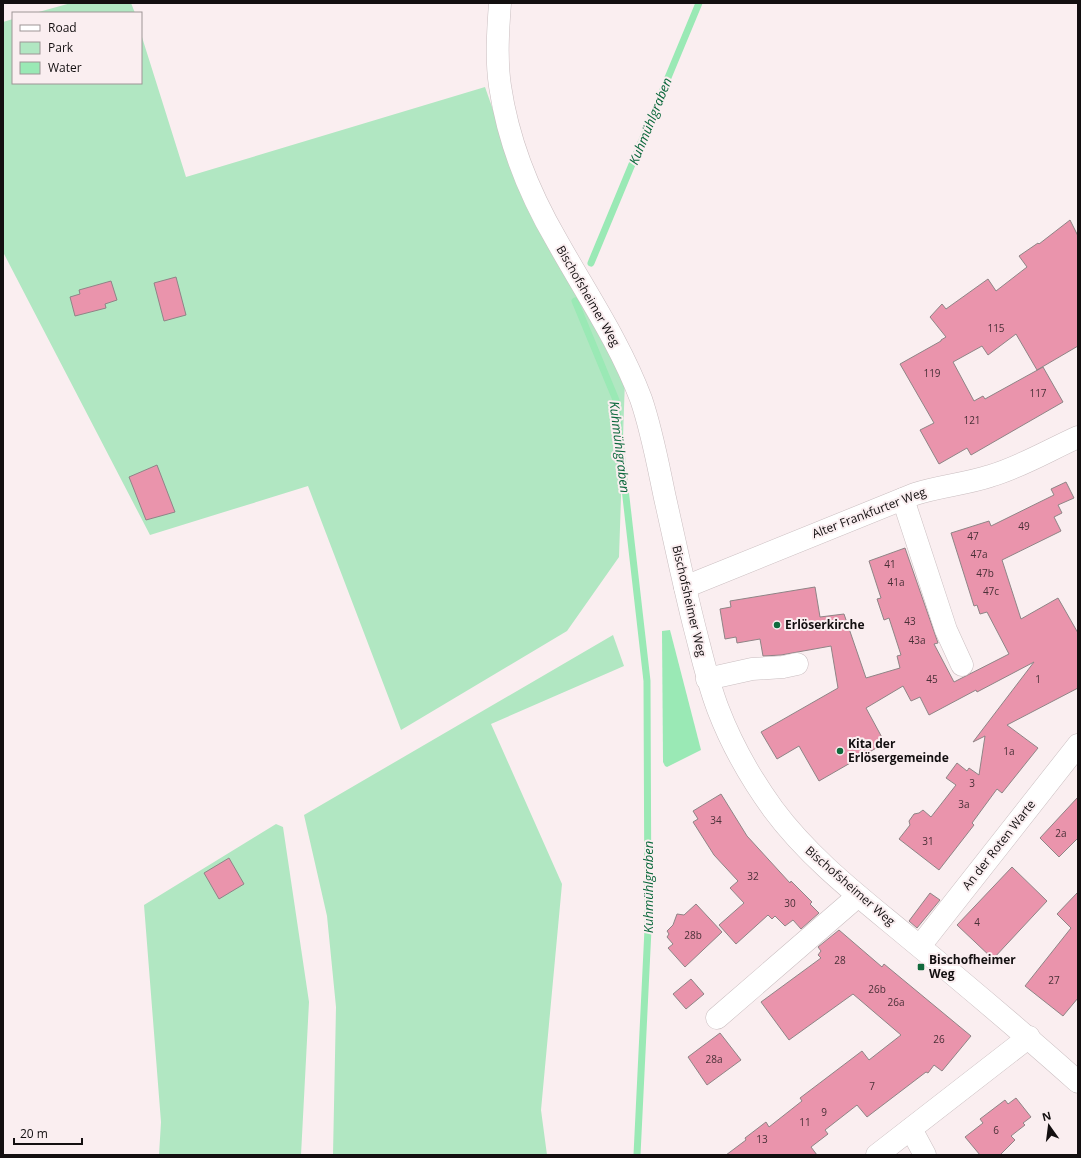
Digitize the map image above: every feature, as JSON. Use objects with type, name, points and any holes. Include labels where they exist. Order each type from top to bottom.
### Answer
[{"type":"street","name":"Bischofsheimer Weg","points":[[500,3],[498,38],[500,85],[513,142],[526,179],[539,208],[605,324],[624,361],[642,402],[654,447],[707,679],[729,736],[773,809],[793,834],[815,857],[858,896],[1028,1037],[1078,1082]]},
{"type":"street","name":"Alter Frankfurter Weg","points":[[685,587],[903,499],[928,490],[990,476],[1012,468],[1078,437]]},
{"type":"street","points":[[903,499],[946,630],[962,665]]},
{"type":"street","points":[[707,679],[752,669],[783,667],[797,664]]},
{"type":"street","name":"An der Roten Warte","points":[[920,946],[1078,745]]},
{"type":"street","points":[[717,1018],[858,896]]},
{"type":"street","points":[[876,1155],[1028,1037]]},
{"type":"street","points":[[911,1129],[925,1155]]},
{"type":"green space","points":[[71,3],[131,3],[135,12],[39,12]]},
{"type":"green space","points":[[12,19],[12,84],[142,84],[142,37],[186,177],[485,87],[511,161],[625,379],[619,557],[567,631],[401,730],[308,486],[150,535],[3,252],[3,22]]},
{"type":"green space","points":[[613,635],[624,666],[491,724],[562,884],[541,1110],[547,1155],[333,1155],[336,1007],[327,916],[304,815]]},
{"type":"green space","points":[[276,824],[283,827],[309,1002],[301,1155],[159,1155],[161,1122],[144,905]]},
{"type":"water","points":[[670,630],[701,750],[667,767],[663,762],[662,631]]},
{"type":"building","points":[[1070,220],[1078,236],[1078,346],[1037,370],[1016,334],[988,355],[982,346],[953,362],[974,401],[983,396],[985,399],[1043,367],[1063,402],[971,455],[967,448],[939,464],[920,430],[934,423],[900,364],[946,337],[930,317],[942,304],[946,309],[988,279],[996,291],[1027,267],[1019,256],[1038,243],[1039,244]]},
{"type":"building","points":[[176,277],[186,315],[164,321],[154,283]]},
{"type":"building","points":[[111,281],[117,300],[105,304],[106,308],[75,316],[70,297],[80,294],[79,290]]},
{"type":"building","points":[[157,465],[175,512],[146,520],[129,477]]},
{"type":"building","points":[[1066,482],[1074,498],[1058,505],[1062,513],[1054,517],[1061,531],[1002,560],[1021,619],[1058,598],[1078,633],[1078,688],[1007,725],[1038,748],[1002,793],[997,789],[972,823],[974,825],[939,870],[899,839],[910,825],[909,821],[914,814],[923,810],[931,817],[956,785],[946,778],[957,763],[967,771],[969,768],[979,775],[985,736],[973,742],[1034,662],[929,715],[920,697],[911,701],[903,686],[866,708],[885,743],[819,781],[799,746],[777,759],[761,732],[838,688],[831,646],[781,655],[763,656],[760,639],[737,643],[736,637],[725,639],[720,609],[731,607],[730,601],[815,587],[820,617],[844,614],[866,678],[900,668],[897,656],[901,655],[889,618],[884,620],[877,599],[881,598],[869,561],[905,548],[938,643],[934,644],[954,682],[1009,654],[987,612],[980,614],[977,605],[974,606],[951,533],[989,521],[991,526],[1054,495],[1051,489]]},
{"type":"building","points":[[721,794],[747,836],[790,883],[791,881],[812,902],[810,904],[819,913],[801,929],[793,920],[785,926],[775,916],[772,919],[768,915],[736,944],[719,925],[744,903],[730,888],[738,881],[714,855],[693,822],[698,819],[693,811]]},
{"type":"building","points":[[1078,797],[1078,838],[1059,857],[1040,838]]},
{"type":"building","points":[[229,858],[244,884],[219,899],[204,873]]},
{"type":"building","points":[[1012,867],[1047,901],[993,959],[957,925]]},
{"type":"building","points":[[1078,892],[1078,998],[1063,1016],[1025,986],[1071,928],[1057,914]]},
{"type":"building","points":[[930,893],[940,900],[917,928],[909,921]]},
{"type":"building","points":[[696,904],[722,932],[685,967],[668,948],[673,944],[667,937],[669,934],[667,931],[673,925],[677,914],[684,915]]},
{"type":"building","points":[[839,930],[882,967],[884,964],[971,1036],[942,1071],[934,1065],[928,1073],[926,1072],[867,1117],[857,1105],[825,1130],[828,1134],[811,1147],[817,1155],[726,1155],[766,1122],[769,1127],[802,1101],[800,1098],[862,1051],[869,1060],[901,1035],[853,994],[789,1040],[761,1002],[821,958],[818,955],[821,951],[818,947]]},
{"type":"building","points":[[691,979],[704,994],[686,1009],[673,994]]},
{"type":"building","points":[[720,1033],[741,1060],[707,1085],[688,1057]]},
{"type":"building","points":[[1016,1098],[1031,1117],[1023,1123],[1025,1125],[1011,1136],[1015,1140],[1000,1155],[980,1155],[965,1137],[983,1123],[980,1119],[1005,1100],[1008,1104]]},
{"type":"waterway","name":"Kuhmühlgraben","points":[[591,263],[699,3]]},
{"type":"waterway","name":"Kuhmühlgraben","points":[[575,301],[616,400],[647,681],[648,929],[637,1155]]},
{"type":"place","name":"Erlöserkirche","points":[[777,625]]},
{"type":"place","name":"Kita der Erlösergemeinde","points":[[840,751]]},
{"type":"place","name":"Bischofheimer Weg","points":[[921,967]]}]
